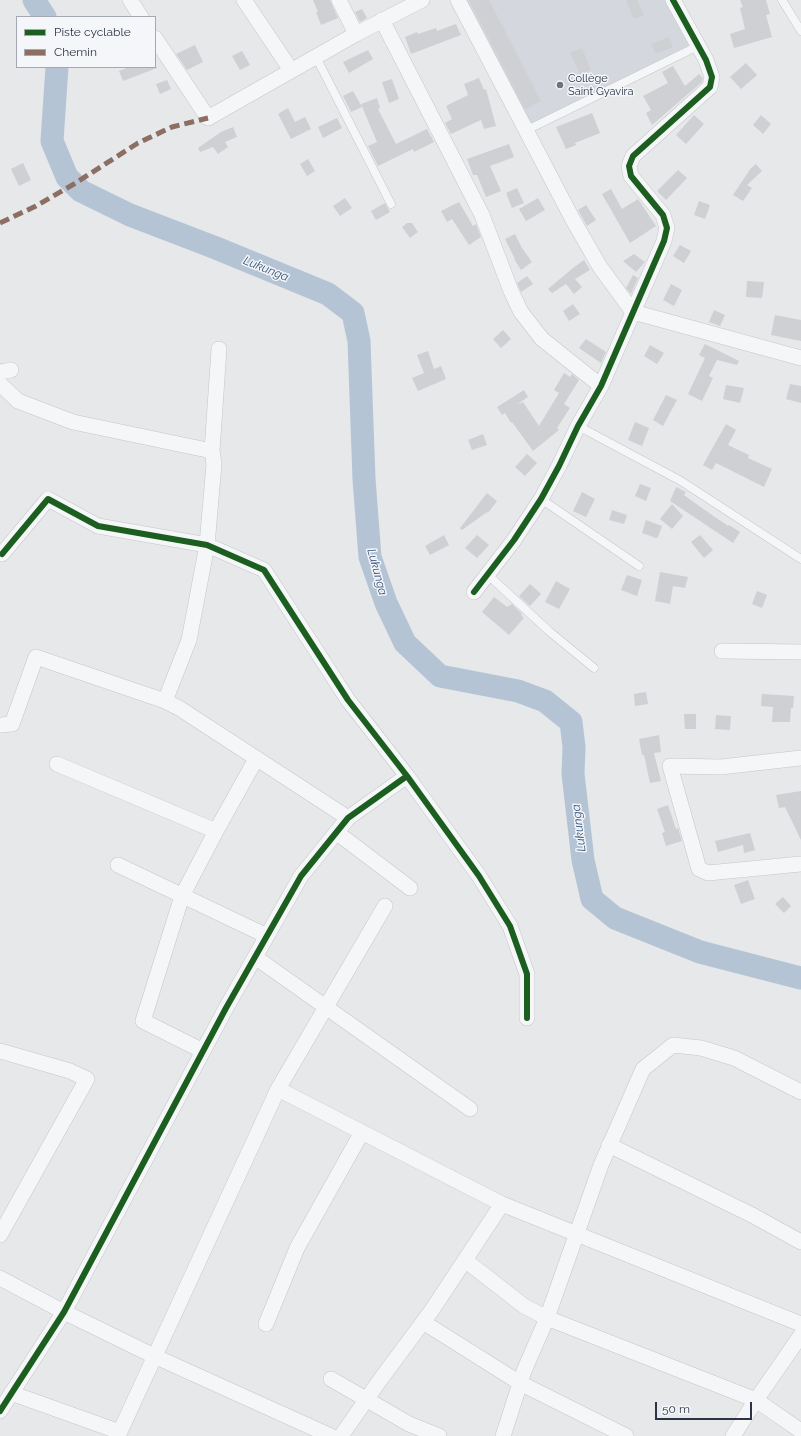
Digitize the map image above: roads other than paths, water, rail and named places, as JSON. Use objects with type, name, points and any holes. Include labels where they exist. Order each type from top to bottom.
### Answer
[{"type":"street","points":[[130,0],[140,16]]},
{"type":"street","points":[[244,0],[291,70]]},
{"type":"street","points":[[339,0],[356,34]]},
{"type":"street","points":[[156,40],[208,118],[356,34],[422,0]]},
{"type":"street","points":[[458,0],[573,220],[600,266],[633,312],[801,358]]},
{"type":"street","points":[[474,592],[514,540],[541,499],[559,466],[578,426],[601,386],[664,242],[667,228],[663,215],[631,176],[629,166],[633,156],[710,86],[712,77],[706,60],[673,0]]},
{"type":"street","points":[[382,20],[482,215],[521,312],[542,339],[601,386]]},
{"type":"street","points":[[165,701],[189,640],[207,545],[214,464],[212,451],[219,349]]},
{"type":"street","points":[[0,384],[18,401],[73,422],[212,451]]},
{"type":"street","points":[[2,554],[48,499],[98,526],[207,545],[264,570],[348,700],[407,776],[479,876],[510,926],[527,974],[527,1018]]},
{"type":"street","points":[[722,651],[801,652]]},
{"type":"street","points":[[0,725],[12,724],[36,657],[165,701],[179,708],[348,818]]},
{"type":"street","points":[[801,758],[721,767],[670,766],[699,869],[708,873],[801,864]]},
{"type":"street","points":[[203,1051],[143,1021],[182,896],[216,830],[256,759]]},
{"type":"street","points":[[57,764],[216,830]]},
{"type":"street","points":[[0,1411],[64,1312],[226,1008],[301,876],[348,818],[407,776]]},
{"type":"street","points":[[336,832],[410,888]]},
{"type":"street","points":[[118,865],[267,936]]},
{"type":"street","points":[[11,1393],[119,1434],[278,1089],[385,906]]},
{"type":"street","points":[[255,957],[325,1008],[470,1109]]},
{"type":"street","points":[[503,1436],[520,1383],[547,1318],[601,1165],[643,1069],[673,1045],[701,1048],[734,1058],[801,1092]]},
{"type":"street","points":[[0,1051],[70,1071],[87,1079],[0,1235]]},
{"type":"street","points":[[278,1089],[502,1204],[801,1324]]},
{"type":"street","points":[[266,1324],[297,1248],[362,1132]]},
{"type":"street","points":[[609,1145],[752,1215],[801,1242]]},
{"type":"street","points":[[341,1436],[423,1322],[502,1204]]},
{"type":"street","points":[[465,1260],[524,1306],[547,1318],[756,1400],[801,1431]]},
{"type":"street","points":[[0,1278],[64,1312],[154,1356],[331,1436]]},
{"type":"street","points":[[423,1322],[520,1383],[626,1436]]},
{"type":"street","points":[[733,1436],[801,1335]]},
{"type":"street","points":[[331,1379],[409,1424],[439,1436]]},
{"type":"lane","points":[[782,0],[800,32],[801,31]]},
{"type":"lane","points":[[527,130],[698,46]]},
{"type":"lane","points":[[316,57],[391,204]]},
{"type":"lane","points":[[578,426],[681,481],[801,559]]},
{"type":"lane","points":[[541,499],[639,566]]},
{"type":"lane","points":[[488,575],[550,632],[594,668]]},
{"type":"waterway","name":"Lukunga","points":[[34,0],[44,16]]},
{"type":"waterway","name":"Lukunga","points":[[57,68],[52,141],[67,177],[81,191],[130,215],[216,248],[328,294],[353,313],[359,341],[364,479],[370,557],[386,603],[405,643],[440,676],[518,691],[545,701],[571,722],[574,747],[573,774],[583,860],[592,899],[615,918],[700,952],[801,978]]},
{"type":"place","name":"Collège Saint Gyavira","points":[[560,85]]}]
